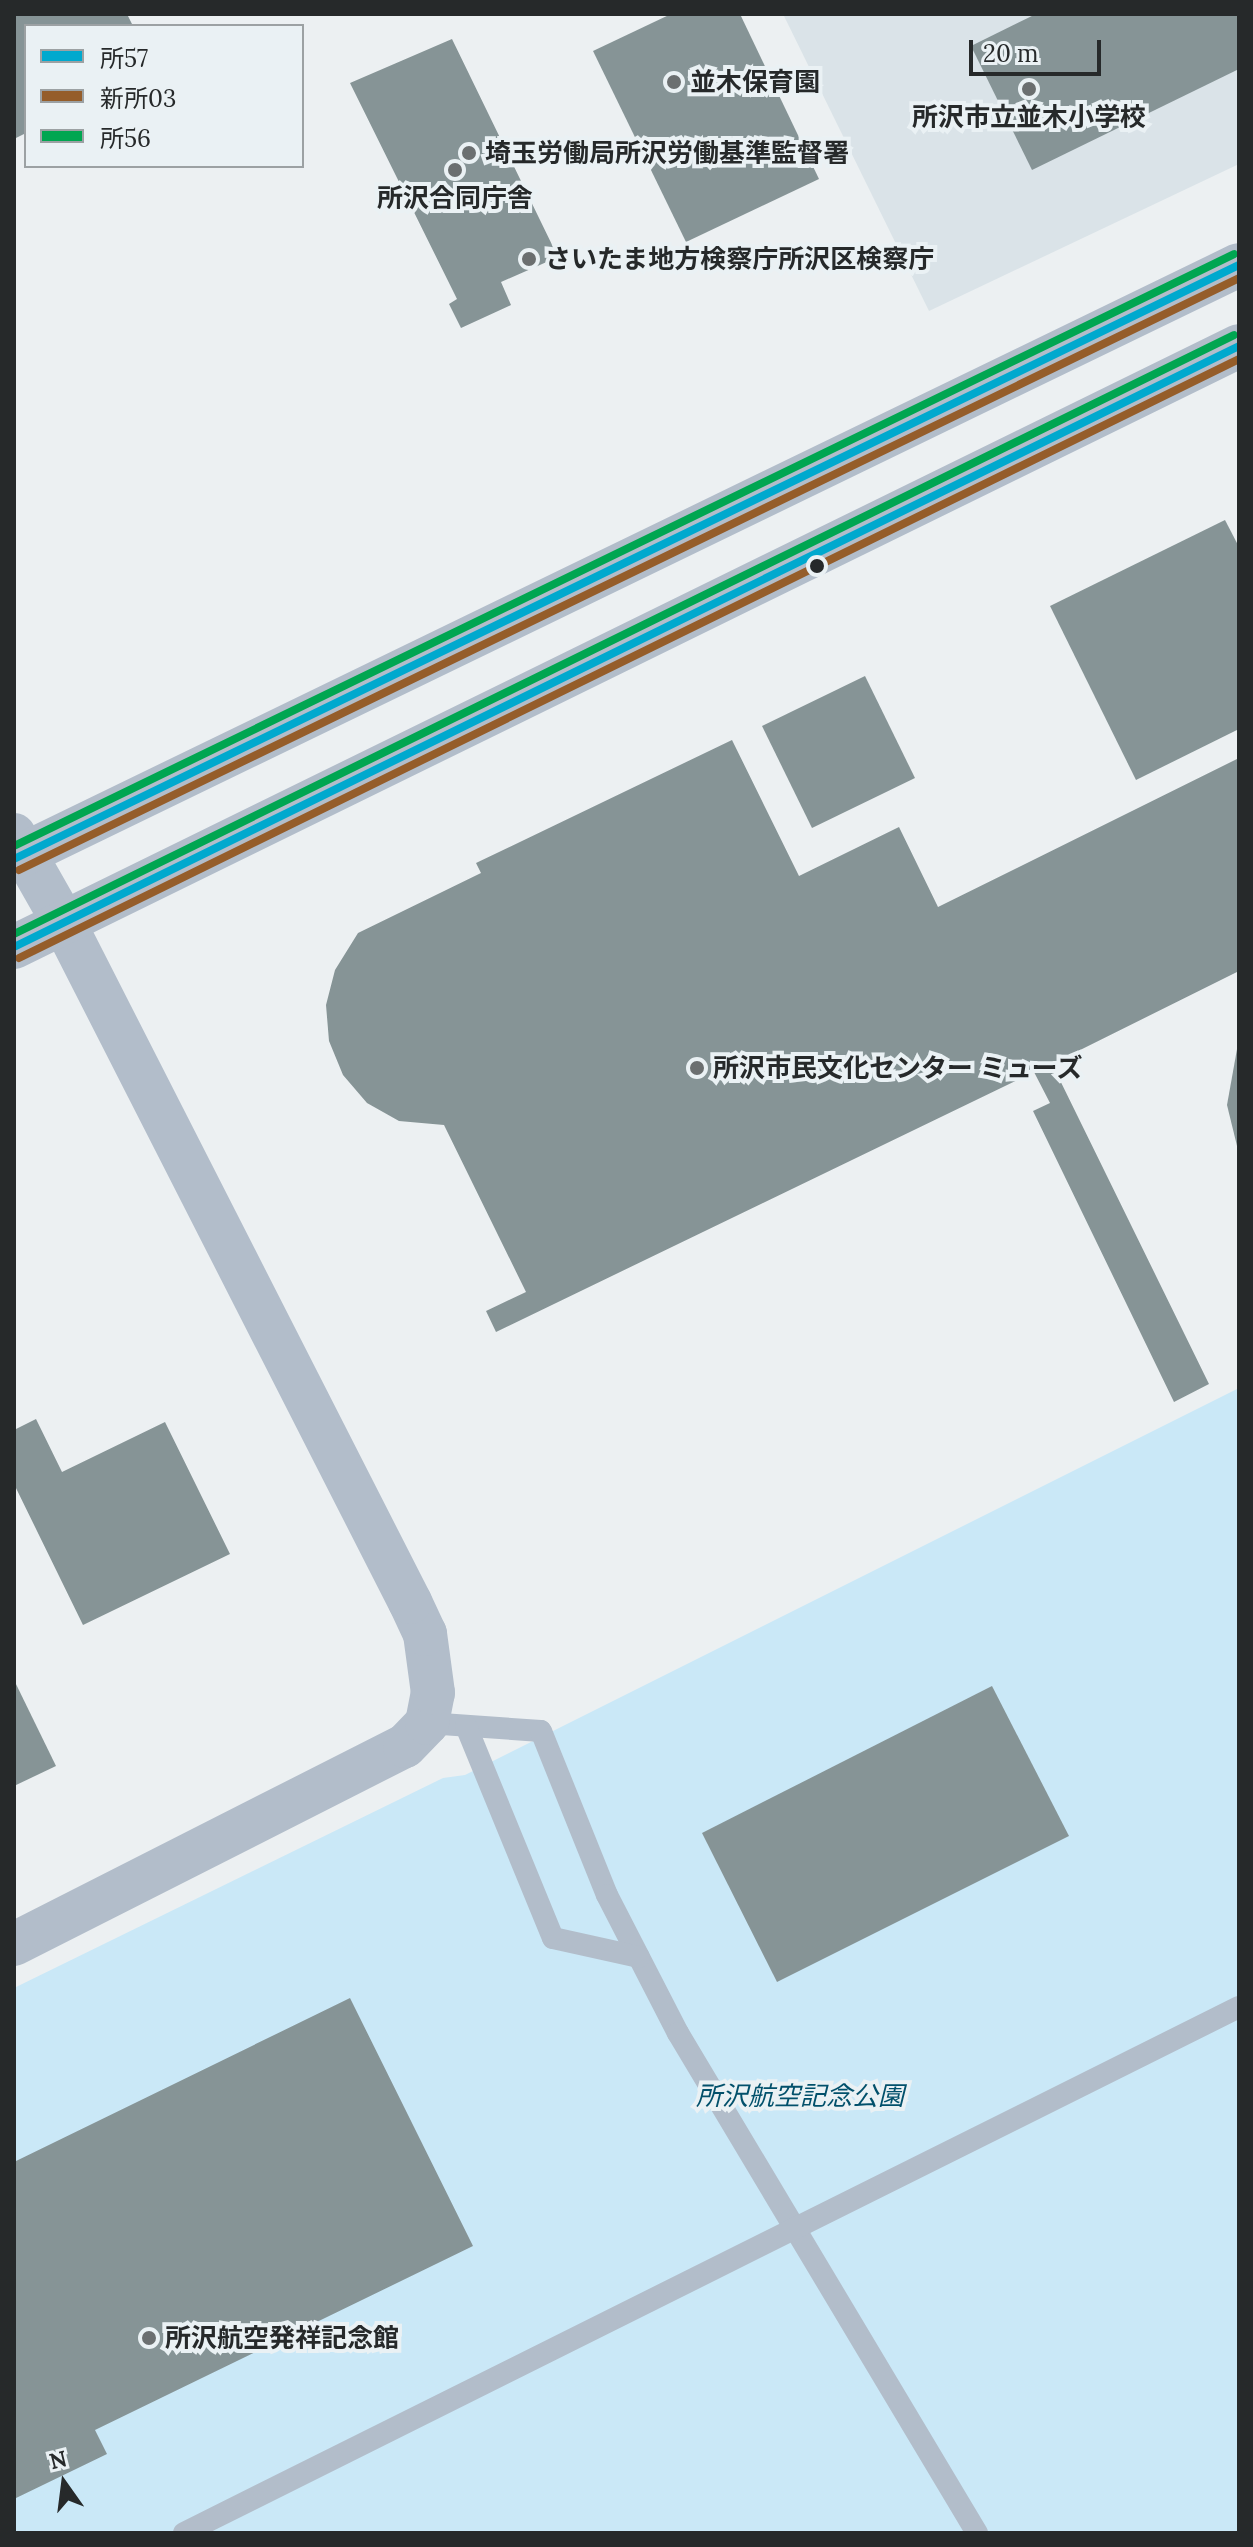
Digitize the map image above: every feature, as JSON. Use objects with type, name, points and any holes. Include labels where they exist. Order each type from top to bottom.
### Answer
[{"type":"street","points":[[14,1944],[447,1724],[433,1693],[425,1634],[64,923],[17,849],[1239,265]]},
{"type":"street","points":[[14,947],[1239,346]]},
{"type":"lane","points":[[447,1724],[553,1938],[639,1957]]},
{"type":"lane","points":[[447,1724],[541,1731],[639,1957],[791,2230],[977,2533]]},
{"type":"lane","points":[[184,2533],[1239,2007]]},
{"type":"shaded area","name":"所沢市立並木小学校","points":[[783,14],[1239,14],[1239,164],[929,311]]},
{"type":"green space","name":"所沢航空記念公園","points":[[1239,1388],[1239,2533],[14,2533],[14,1988],[443,1778],[465,1775]]},
{"type":"building","points":[[14,14],[127,14],[132,24],[24,24],[24,134],[14,139]]},
{"type":"building","points":[[671,14],[740,14],[819,179],[686,242],[593,51]]},
{"type":"building","points":[[1036,14],[1239,14],[1239,69],[1032,170],[971,46]]},
{"type":"building","name":"所沢合同庁舎","points":[[452,39],[558,257],[501,282],[511,305],[461,328],[449,304],[457,299],[350,83]]},
{"type":"building","points":[[1225,520],[1239,547],[1239,729],[1136,780],[1050,606]]},
{"type":"building","points":[[865,676],[915,778],[812,828],[762,726]]},
{"type":"building","name":"所沢市民文化センター ミューズ","points":[[732,740],[799,876],[899,827],[938,907],[1239,758],[1239,971],[1052,1064],[1209,1384],[1174,1402],[1033,1111],[1050,1103],[1034,1072],[496,1332],[486,1311],[526,1292],[444,1125],[399,1121],[367,1103],[343,1075],[329,1041],[326,1005],[335,970],[358,933],[481,873],[476,863]]},
{"type":"building","points":[[1239,1038],[1239,1150],[1238,1150],[1227,1105]]},
{"type":"building","points":[[36,1419],[62,1472],[165,1422],[230,1554],[83,1625],[14,1484],[14,1430]]},
{"type":"building","points":[[14,1680],[56,1766],[14,1786]]},
{"type":"building","points":[[992,1686],[1069,1836],[777,1982],[702,1833]]},
{"type":"building","name":"所沢航空発祥記念館","points":[[350,1998],[473,2246],[95,2430],[107,2454],[14,2499],[14,2162]]},
{"type":"transit line","name":"所56","points":[[14,846],[1234,254]]},
{"type":"transit line","name":"所57","points":[[14,859],[1239,265]]},
{"type":"transit line","name":"新所03","points":[[19,870],[1239,278]]},
{"type":"transit line","name":"所56","points":[[14,934],[1234,335]]},
{"type":"transit line","name":"所57","points":[[14,947],[1239,346]]},
{"type":"transit line","name":"新所03","points":[[19,958],[1239,359]]},
{"type":"place","name":"並木保育園","points":[[674,82]]},
{"type":"place","name":"所沢市立並木小学校","points":[[1029,89]]},
{"type":"place","name":"埼玉労働局所沢労働基準監督署","points":[[469,153]]},
{"type":"place","name":"所沢合同庁舎","points":[[455,170]]},
{"type":"place","name":"さいたま地方検察庁所沢区検察庁","points":[[529,259]]},
{"type":"place","name":"所沢市民文化センター ミューズ","points":[[697,1068]]},
{"type":"place","name":"所沢航空発祥記念館","points":[[149,2338]]}]
